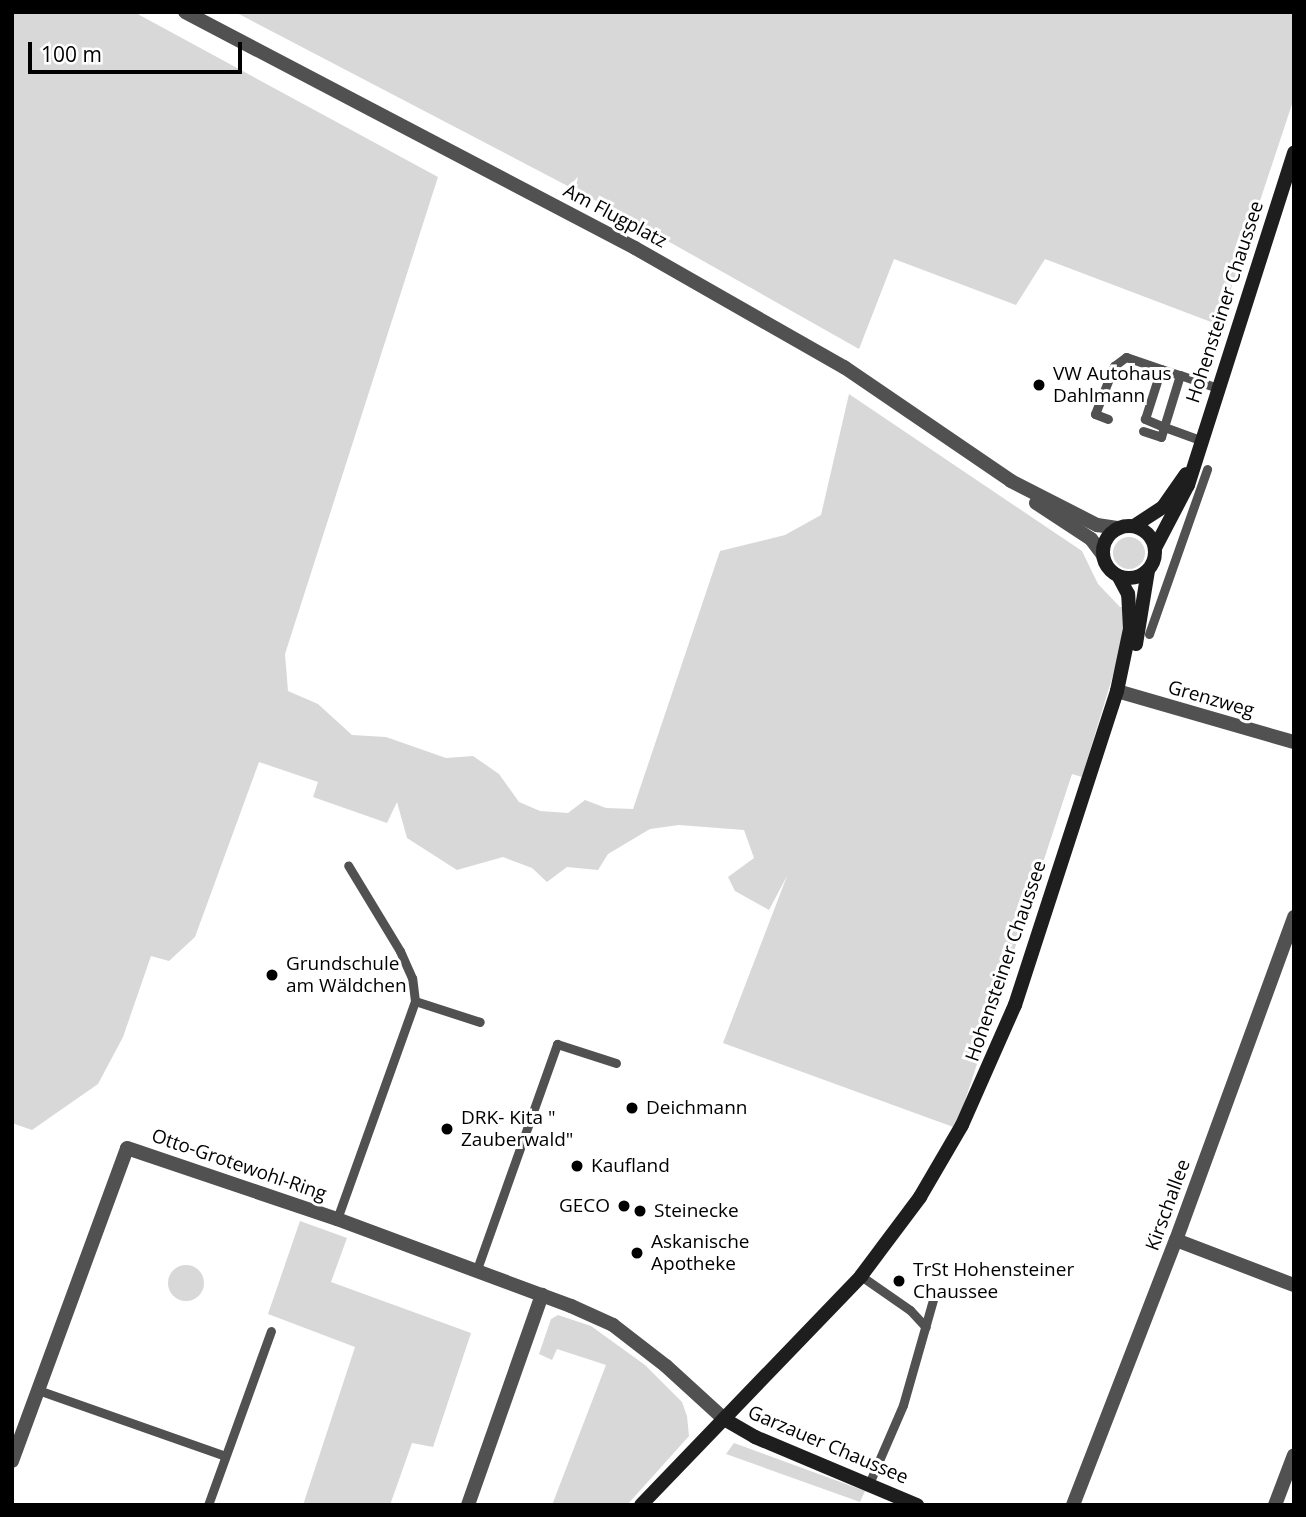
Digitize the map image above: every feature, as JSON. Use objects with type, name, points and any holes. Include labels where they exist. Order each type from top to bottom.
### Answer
[{"type":"main road","name":"Hohensteiner Chaussee","points":[[1155,548],[1200,467],[1200,440],[1294,153]]},
{"type":"main road","name":"Hohensteiner Chaussee","points":[[1134,526],[1163,507],[1200,467]]},
{"type":"main road","points":[[1134,526],[1147,533],[1155,548],[1148,571],[1133,578],[1119,576],[1110,570],[1103,555],[1107,538],[1119,528],[1134,526]]},
{"type":"main road","name":"Hohensteiner Chaussee","points":[[641,1505],[861,1276],[932,1179],[978,1094],[1015,1006],[1117,691],[1138,636],[1148,571]]},
{"type":"main road","name":"Hohensteiner Chaussee","points":[[1117,691],[1130,629],[1128,594],[1119,576]]},
{"type":"main road","name":"Garzauer Chaussee","points":[[724,1419],[755,1437],[918,1505]]},
{"type":"street","name":"Am Flugplatz","points":[[185,12],[778,327],[1011,481],[1091,540],[1103,555]]},
{"type":"street","name":"Am Flugplatz","points":[[1011,481],[1097,525],[1119,528]]},
{"type":"street","name":"Grenzweg","points":[[1117,691],[1294,742]]},
{"type":"street","name":"Kirschallee","points":[[1073,1505],[1176,1240],[1294,917]]},
{"type":"street","name":"Otto-Grotewohl-Ring","points":[[12,1461],[127,1148],[477,1269],[613,1325],[666,1366],[724,1419]]},
{"type":"street","points":[[1176,1240],[1294,1285]]},
{"type":"street","points":[[468,1505],[542,1295]]},
{"type":"street","points":[[1275,1505],[1294,1455]]},
{"type":"lane","points":[[1108,419],[1094,414],[1114,366],[1126,357],[1217,388]]},
{"type":"lane","points":[[1161,369],[1145,419],[1200,440]]},
{"type":"lane","points":[[1143,431],[1161,436],[1180,375]]},
{"type":"lane","points":[[1149,634],[1200,467]]},
{"type":"lane","points":[[337,1219],[415,1001],[412,978],[400,951],[348,865]]},
{"type":"lane","points":[[415,1001],[480,1022]]},
{"type":"lane","points":[[477,1269],[557,1044],[616,1063]]},
{"type":"lane","points":[[861,1276],[910,1310],[926,1327]]},
{"type":"lane","points":[[869,1486],[903,1405],[935,1293]]},
{"type":"lane","points":[[208,1505],[271,1331]]},
{"type":"lane","points":[[38,1390],[225,1456]]},
{"type":"shaded area","points":[[12,12],[134,12],[438,177],[285,654],[288,691],[318,704],[352,735],[386,737],[446,758],[473,756],[499,774],[519,802],[540,811],[568,813],[585,800],[606,808],[633,809],[720,551],[785,535],[821,515],[849,394],[1082,551],[1098,584],[1120,607],[1126,607],[1127,629],[1082,777],[1072,774],[956,1128],[723,1043],[787,876],[769,910],[735,891],[728,877],[754,858],[744,830],[679,825],[650,829],[608,854],[598,870],[567,867],[547,882],[532,868],[503,857],[457,870],[407,838],[397,802],[387,823],[313,797],[318,782],[259,762],[195,937],[169,961],[151,956],[123,1037],[98,1084],[32,1130],[12,1123]]},
{"type":"shaded area","points":[[235,12],[1294,12],[1294,98],[1219,325],[1045,259],[1016,305],[894,259],[859,349],[604,205]]},
{"type":"shaded area","points":[[1129,537],[1141,541],[1145,553],[1141,565],[1129,569],[1117,565],[1113,553],[1117,541]]},
{"type":"shaded area","points":[[300,1221],[347,1238],[331,1282],[471,1333],[433,1447],[412,1443],[390,1505],[303,1505],[355,1347],[268,1314]]},
{"type":"shaded area","points":[[186,1265],[198,1271],[204,1283],[198,1295],[186,1301],[174,1295],[168,1283],[174,1271]]},
{"type":"shaded area","points":[[558,1315],[591,1326],[645,1365],[682,1402],[689,1436],[627,1505],[552,1505],[606,1365],[557,1349],[552,1360],[539,1354],[551,1319]]},
{"type":"shaded area","points":[[734,1443],[865,1491],[860,1502],[726,1454]]},
{"type":"place","name":"VW Autohaus Dahlmann","points":[[1039,385]]},
{"type":"place","name":"Grundschule am Wäldchen","points":[[272,975]]},
{"type":"place","name":"Deichmann","points":[[632,1108]]},
{"type":"place","name":"DRK- Kita \" Zauberwald\"","points":[[447,1129]]},
{"type":"place","name":"Kaufland","points":[[577,1166]]},
{"type":"place","name":"GECO","points":[[624,1206]]},
{"type":"place","name":"Steinecke","points":[[640,1211]]},
{"type":"place","name":"Askanische Apotheke","points":[[637,1253]]},
{"type":"place","name":"TrSt Hohensteiner Chaussee","points":[[899,1281]]}]
